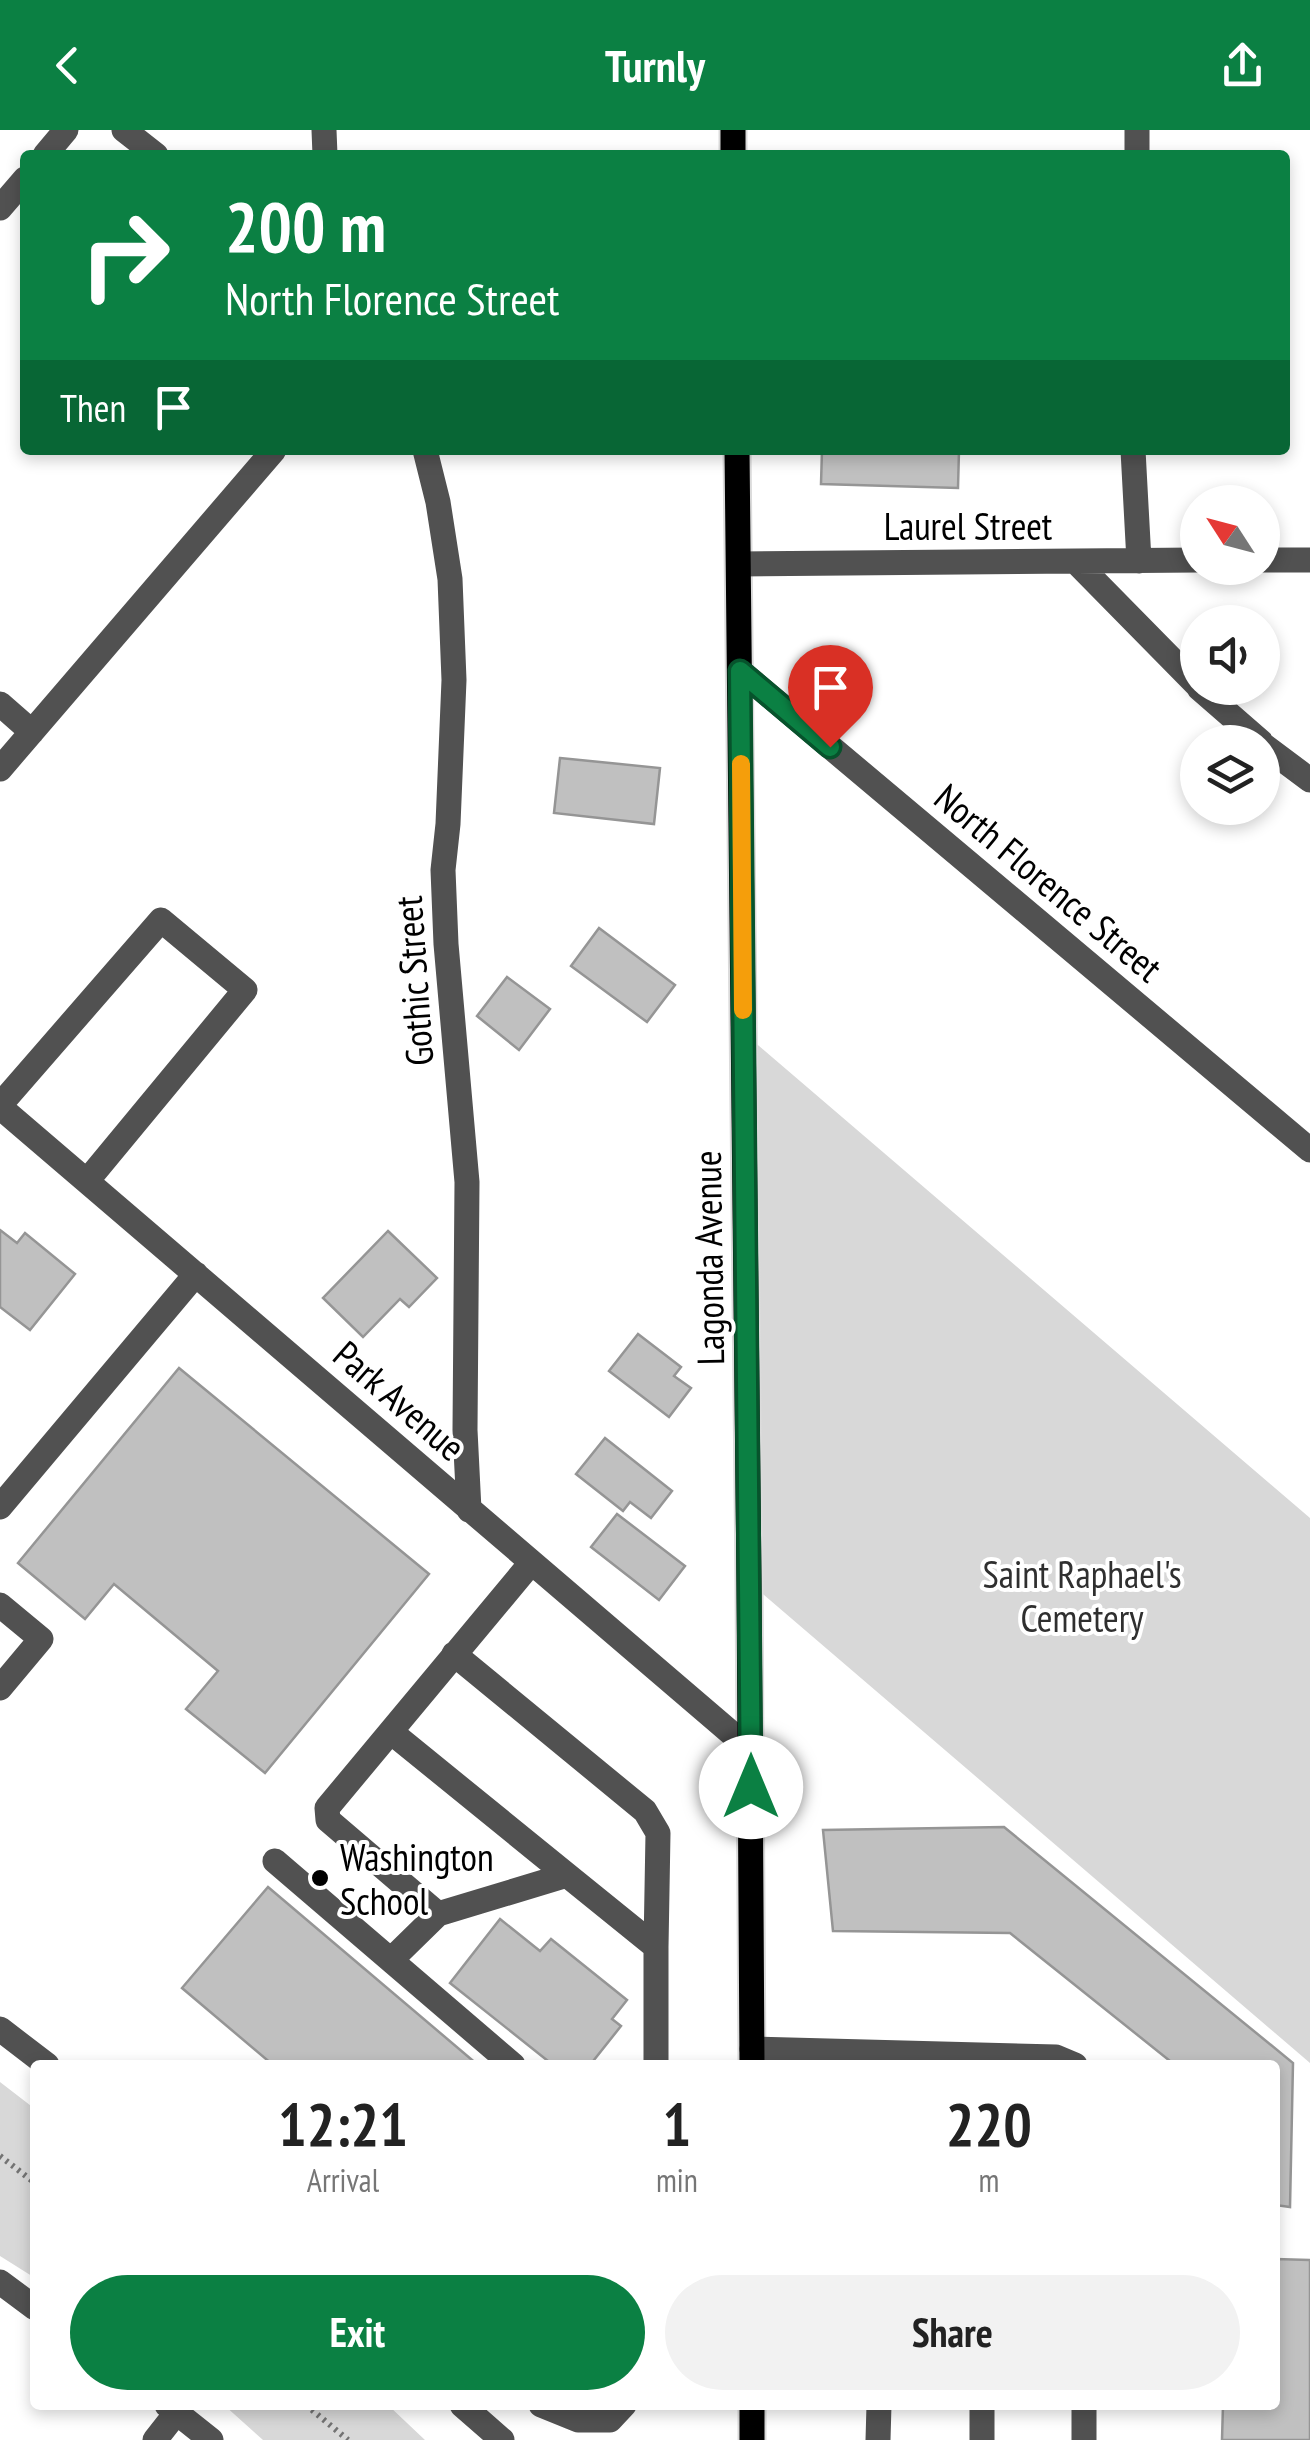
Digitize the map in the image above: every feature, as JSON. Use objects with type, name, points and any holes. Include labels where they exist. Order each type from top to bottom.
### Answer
[{"type":"main road","name":"Lagonda Avenue","points":[[738,455],[752,2057]]},
{"type":"main road","points":[[752,2410],[752,2440]]},
{"type":"street","points":[[49,150],[66,130]]},
{"type":"street","points":[[124,130],[150,150]]},
{"type":"street","points":[[0,208],[20,184]]},
{"type":"street","points":[[0,769],[270,455]]},
{"type":"street","name":"Gothic Street","points":[[426,455],[450,578],[454,680],[443,870],[467,1182],[468,1510]]},
{"type":"street","points":[[1133,455],[1139,560]]},
{"type":"street","name":"Laurel Street","points":[[739,564],[1180,560]]},
{"type":"street","points":[[1280,560],[1310,560]]},
{"type":"street","points":[[1076,562],[1180,669]]},
{"type":"street","name":"North Florence Street","points":[[740,671],[1310,1150]]},
{"type":"street","points":[[0,704],[32,732]]},
{"type":"street","points":[[1219,705],[1241,725]]},
{"type":"street","points":[[1280,757],[1310,780]]},
{"type":"street","points":[[0,1106],[161,920],[246,990],[87,1181]]},
{"type":"street","name":"Park Avenue","points":[[0,1106],[750,1750]]},
{"type":"street","points":[[0,1507],[196,1274]]},
{"type":"street","points":[[438,1914],[328,1820],[327,1808],[531,1563]]},
{"type":"street","points":[[0,1605],[41,1639],[0,1688]]},
{"type":"street","points":[[454,1654],[645,1811],[653,1822],[658,1833],[656,2060]]},
{"type":"street","points":[[391,1732],[656,1947]]},
{"type":"street","points":[[275,1861],[507,2060]]},
{"type":"street","points":[[391,1960],[438,1914],[567,1875]]},
{"type":"street","points":[[0,2029],[41,2060]]},
{"type":"street","points":[[752,2057],[1064,2060]]},
{"type":"street","points":[[0,2282],[30,2304]]},
{"type":"street","points":[[156,2440],[171,2410]]},
{"type":"street","points":[[173,2410],[211,2440]]},
{"type":"street","points":[[468,2410],[502,2440]]},
{"type":"street","points":[[553,2410],[578,2420],[610,2420],[619,2410]]},
{"type":"street","points":[[878,2410],[878,2440]]},
{"type":"street","points":[[982,2410],[982,2440]]},
{"type":"street","points":[[1084,2410],[1084,2440]]},
{"type":"path","points":[[0,2156],[30,2179]]},
{"type":"path","points":[[312,2410],[348,2440]]},
{"type":"green space","name":"Saint Raphael's Cemetery","points":[[744,1033],[1310,1518],[1310,2063],[749,1582]]},
{"type":"green space","points":[[0,2082],[30,2105],[30,2275],[0,2256]]},
{"type":"green space","points":[[230,2410],[393,2410],[425,2440],[263,2440]]},
{"type":"building","points":[[822,455],[959,455],[958,488],[821,484]]},
{"type":"building","points":[[560,758],[660,768],[654,824],[554,813]]},
{"type":"building","points":[[599,928],[675,985],[647,1022],[571,966]]},
{"type":"building","points":[[507,977],[550,1009],[519,1050],[477,1016]]},
{"type":"building","points":[[0,1230],[17,1243],[25,1233],[75,1274],[30,1330],[0,1307]]},
{"type":"building","points":[[388,1231],[437,1278],[409,1307],[400,1299],[363,1337],[323,1298]]},
{"type":"building","points":[[638,1334],[681,1367],[674,1376],[691,1388],[669,1417],[609,1371]]},
{"type":"building","points":[[179,1368],[429,1574],[265,1773],[186,1709],[218,1671],[114,1584],[85,1619],[18,1563]]},
{"type":"building","points":[[605,1438],[672,1491],[651,1518],[630,1502],[623,1511],[576,1474]]},
{"type":"building","points":[[617,1514],[685,1566],[659,1600],[591,1547]]},
{"type":"building","points":[[1004,1827],[1293,2063],[1290,2207],[1280,2206],[1280,2060],[1169,2060],[1010,1933],[833,1931],[823,1830]]},
{"type":"building","points":[[268,1887],[472,2060],[267,2060],[182,1988]]},
{"type":"building","points":[[500,1919],[540,1951],[551,1939],[627,2000],[612,2019],[621,2026],[594,2060],[547,2060],[450,1983]]},
{"type":"building","points":[[1280,2259],[1310,2260],[1310,2440],[1222,2440],[1223,2410],[1280,2410]]},
{"type":"slow traffic","points":[[741,764],[743,1010]]},
{"type":"place","name":"Washington School","points":[[320,1878]]},
{"type":"route","points":[[751,1787],[740,671],[830,747]]}]
